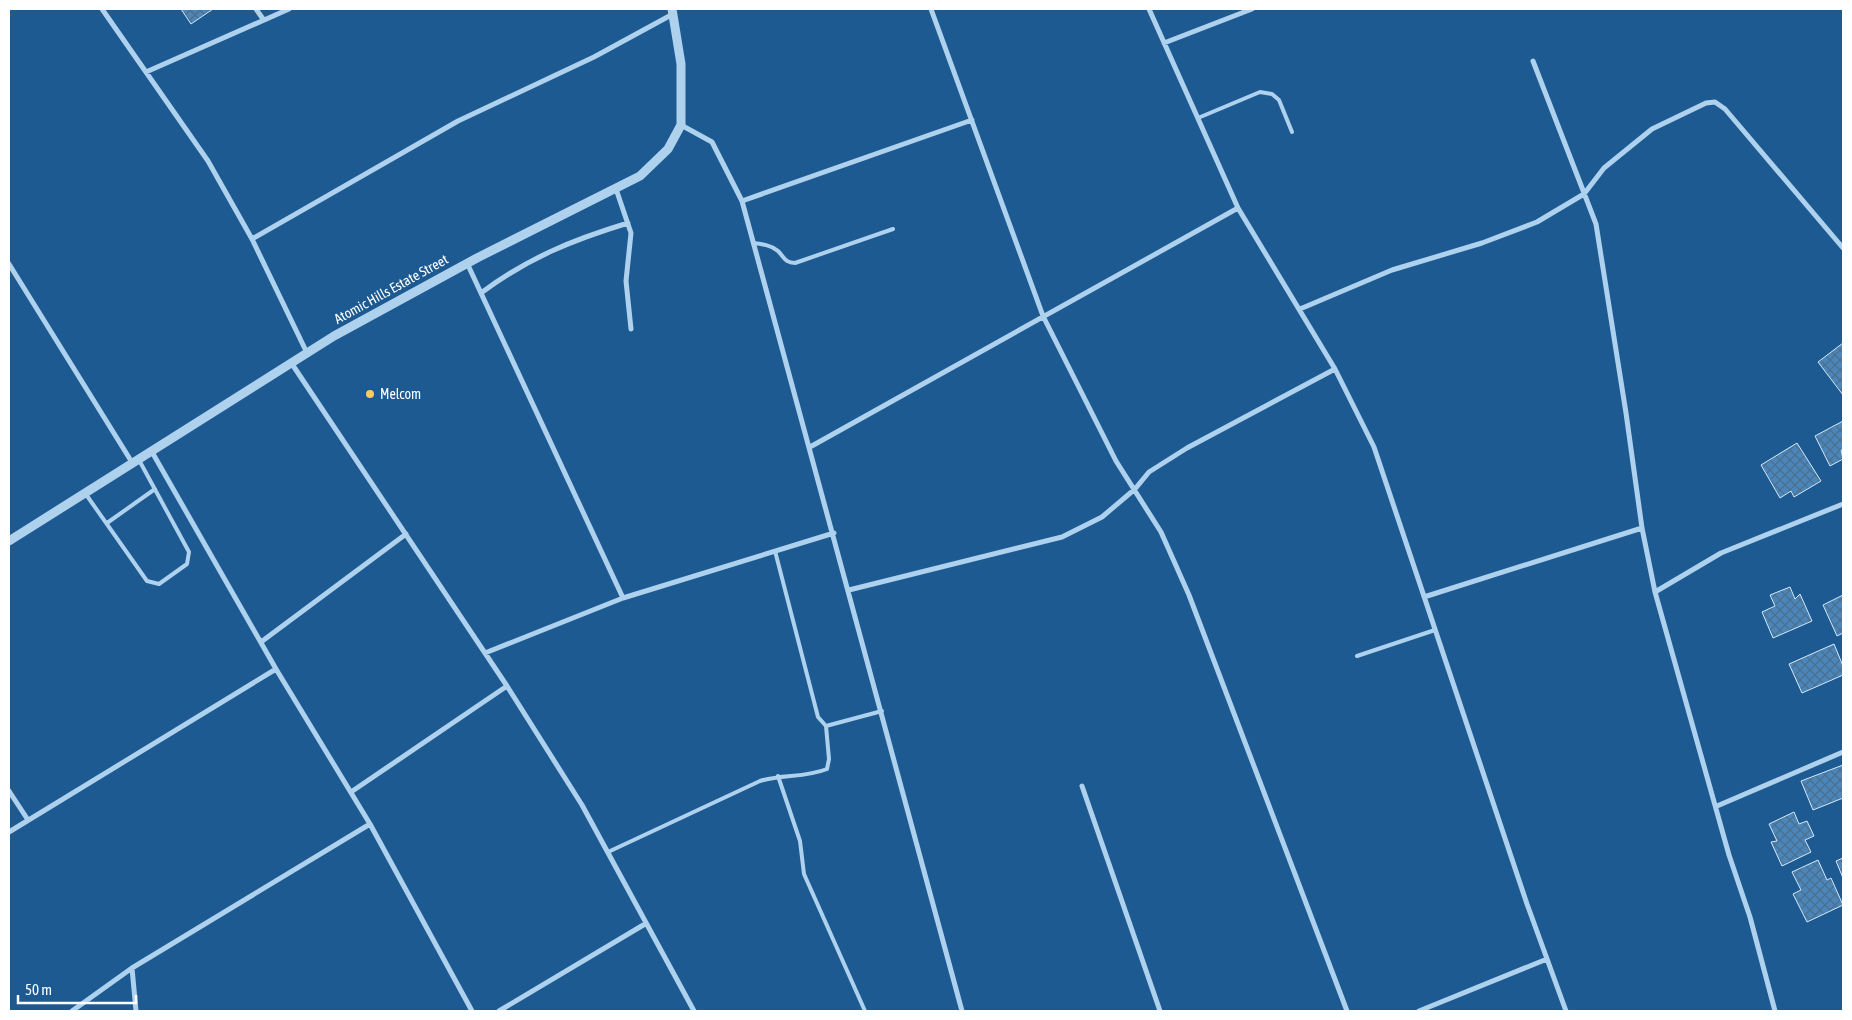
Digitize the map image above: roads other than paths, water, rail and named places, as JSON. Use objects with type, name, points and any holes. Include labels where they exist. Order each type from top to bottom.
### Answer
[{"type":"street","points":[[102,9],[208,161],[252,239],[308,354]]},
{"type":"street","points":[[256,9],[263,19]]},
{"type":"street","points":[[146,72],[289,9]]},
{"type":"street","points":[[932,9],[1043,316],[1116,461],[1160,532],[1189,595],[1346,1011]]},
{"type":"street","points":[[1149,9],[1238,208],[1335,369],[1374,447],[1547,960],[1566,1011]]},
{"type":"street","points":[[1164,43],[1252,9]]},
{"type":"street","points":[[252,239],[458,121],[594,57],[673,11],[681,64],[681,126],[712,142],[742,201],[850,590],[962,1011]]},
{"type":"street","points":[[1533,61],[1596,224],[1642,528],[1655,592],[1729,855],[1750,917],[1775,1011]]},
{"type":"street","points":[[1300,309],[1392,270],[1482,243],[1537,222],[1584,194],[1604,168],[1652,129],[1706,103],[1715,102],[1725,109],[1843,248]]},
{"type":"street","points":[[742,201],[972,120]]},
{"type":"street","name":"Atomic Hills Estate Street","points":[[9,540],[334,336],[467,263],[640,176],[668,148],[681,126]]},
{"type":"street","points":[[616,189],[631,233],[626,281],[631,329]]},
{"type":"street","points":[[810,447],[1238,208]]},
{"type":"street","points":[[481,293],[522,264],[549,251],[587,235],[628,223]]},
{"type":"street","points":[[467,263],[624,598]]},
{"type":"street","points":[[9,264],[136,462]]},
{"type":"street","points":[[292,364],[507,686],[582,805],[694,1011]]},
{"type":"street","points":[[850,590],[1062,537],[1102,517],[1135,490],[1149,472],[1187,448],[1335,369]]},
{"type":"street","points":[[152,452],[276,669],[370,824],[472,1011]]},
{"type":"street","points":[[1655,592],[1721,553],[1843,504]]},
{"type":"street","points":[[1424,598],[1642,528]]},
{"type":"street","points":[[485,653],[624,598],[834,533]]},
{"type":"street","points":[[261,642],[406,534]]},
{"type":"street","points":[[9,832],[276,669]]},
{"type":"street","points":[[351,792],[507,686]]},
{"type":"street","points":[[1716,806],[1843,752]]},
{"type":"street","points":[[1082,786],[1160,1011]]},
{"type":"street","points":[[9,791],[28,820]]},
{"type":"street","points":[[72,1011],[132,968],[370,824]]},
{"type":"street","points":[[499,1011],[645,924]]},
{"type":"street","points":[[1419,1011],[1547,960]]},
{"type":"street","points":[[132,968],[136,1011]]},
{"type":"lane","points":[[1198,118],[1260,92],[1272,94],[1279,100],[1292,132]]},
{"type":"lane","points":[[753,243],[768,245],[777,250],[786,261],[795,263],[893,229]]},
{"type":"lane","points":[[86,493],[147,581],[159,584],[187,564],[189,552],[155,489],[136,462]]},
{"type":"lane","points":[[107,523],[155,489]]},
{"type":"lane","points":[[608,852],[760,781],[778,776],[815,774],[826,769],[829,759],[826,726],[818,717],[775,551]]},
{"type":"lane","points":[[1357,656],[1435,630]]},
{"type":"lane","points":[[826,726],[882,711]]},
{"type":"lane","points":[[778,776],[800,841],[804,874],[865,1011]]},
{"type":"place","name":"Melcom","points":[[370,394]]}]
